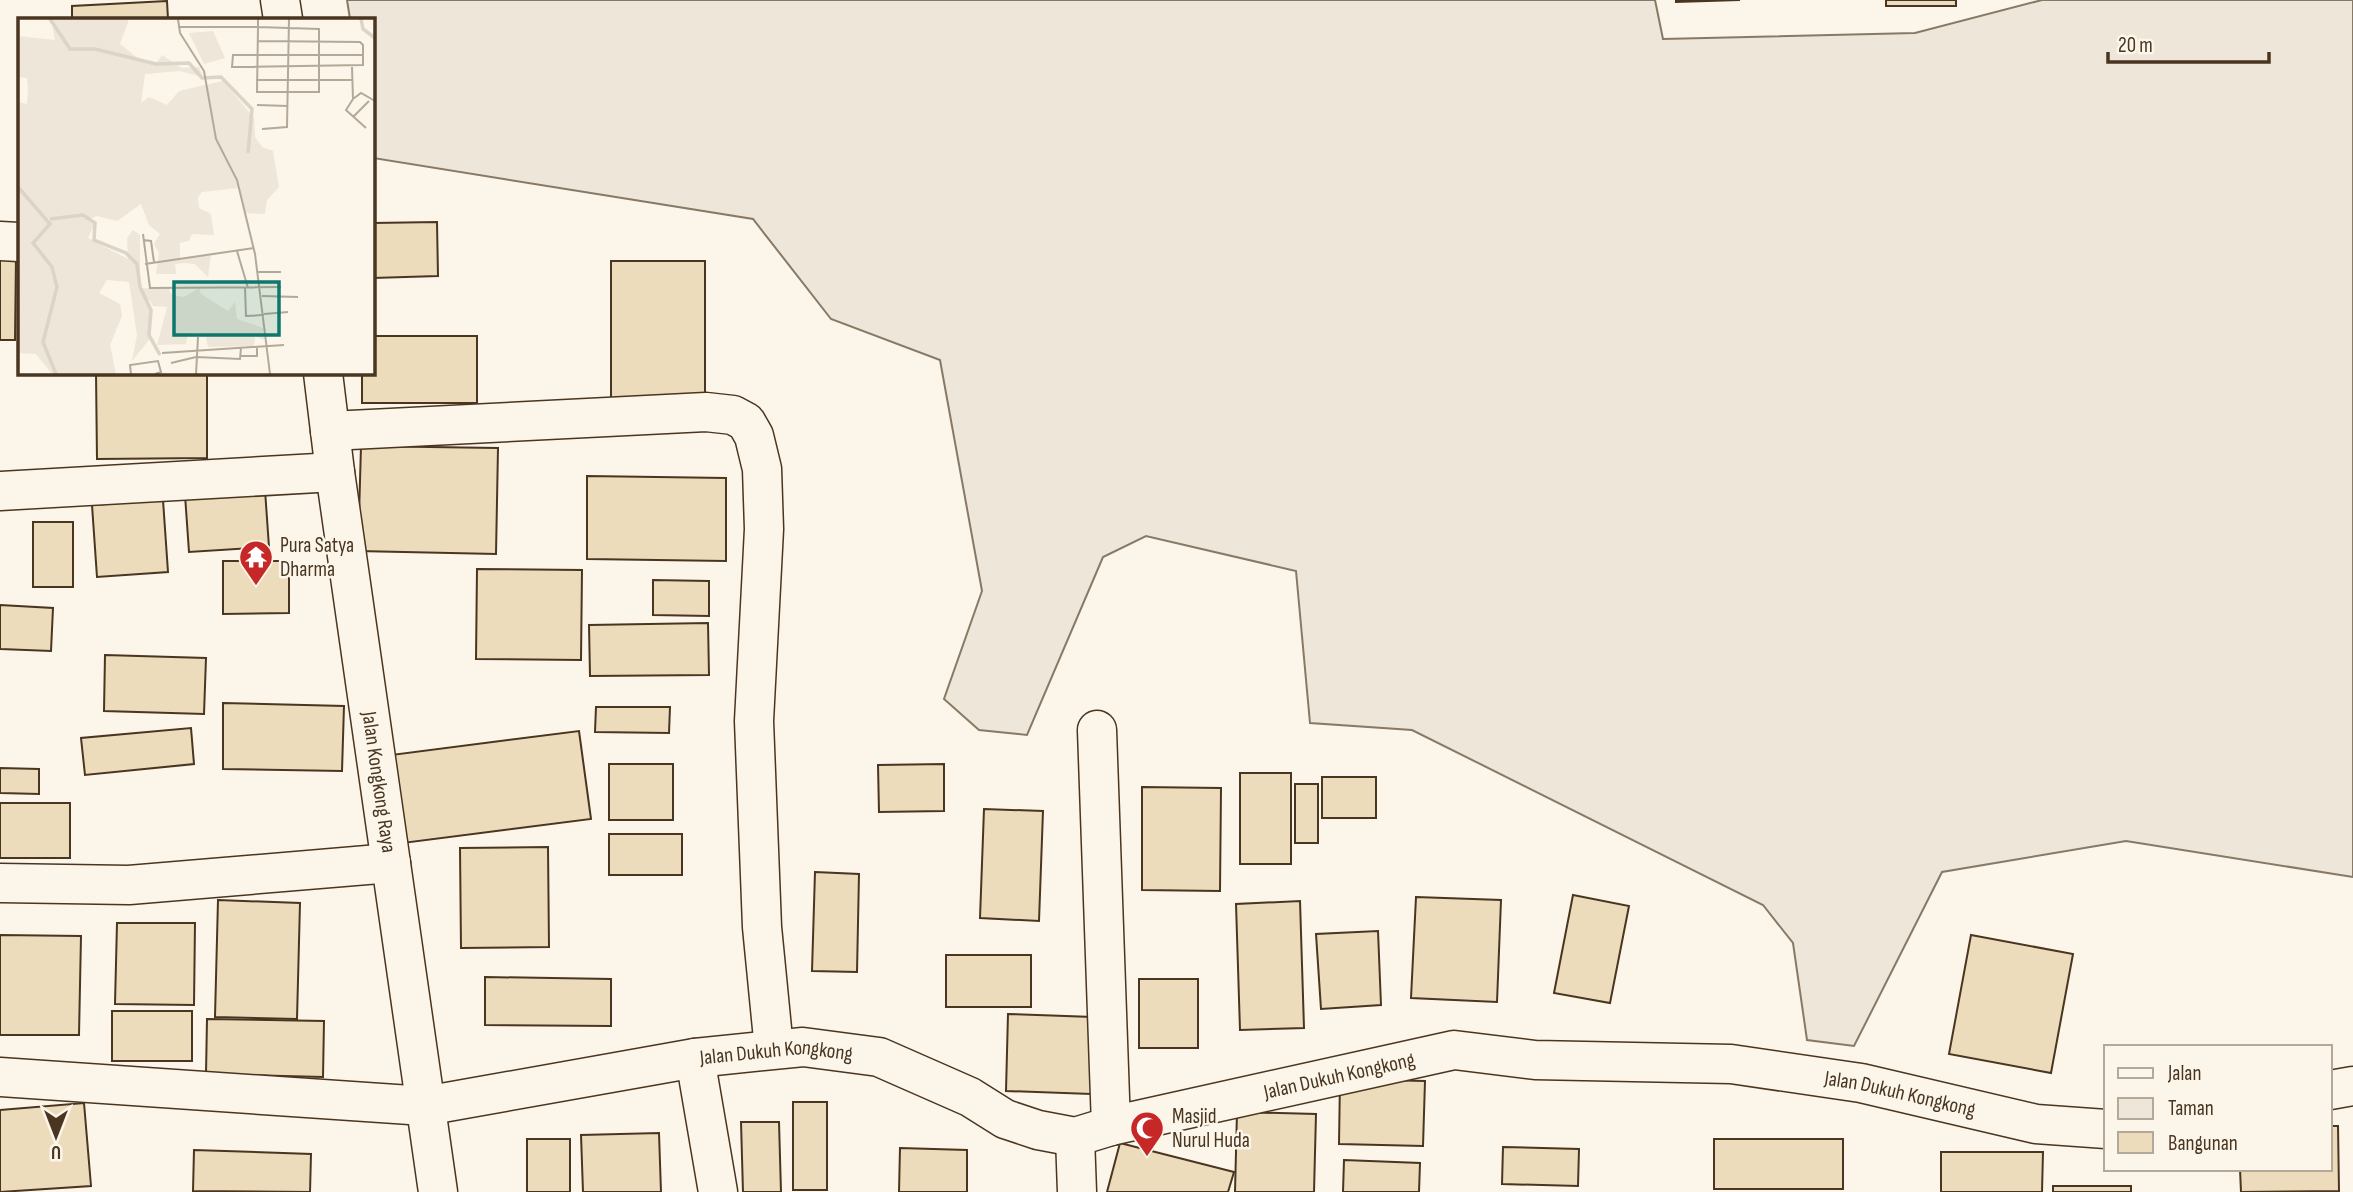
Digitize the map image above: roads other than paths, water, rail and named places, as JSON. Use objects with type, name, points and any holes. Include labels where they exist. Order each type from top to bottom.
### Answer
[{"type":"street","points":[[281,0],[283,18]]},
{"type":"street","points":[[0,241],[18,242]]},
{"type":"street","name":"Jalan Kongkong Raya","points":[[323,374],[438,1192]]},
{"type":"street","points":[[330,431],[706,412],[733,415],[746,422],[754,436],[762,469],[764,529],[754,721],[762,927],[774,1049]]},
{"type":"street","points":[[0,491],[335,472]]},
{"type":"street","points":[[1097,730],[1111,1126]]},
{"type":"street","points":[[0,883],[129,885],[391,863]]},
{"type":"street","name":"Jalan Dukuh Kongkong","points":[[0,1077],[425,1106],[695,1058],[803,1047],[879,1057],[970,1097],[1005,1119],[1038,1130],[1075,1137],[1111,1126],[1454,1051],[1535,1060],[1731,1064],[1861,1083],[2036,1124],[2104,1129]]},
{"type":"street","points":[[695,1058],[718,1192]]},
{"type":"street","points":[[2332,1090],[2353,1086]]},
{"type":"street","points":[[1075,1137],[1077,1192]]},
{"type":"place","name":"Pura Satya Dharma","points":[[256,587]]},
{"type":"place","name":"Masjid Nurul Huda","points":[[1147,1158]]}]
